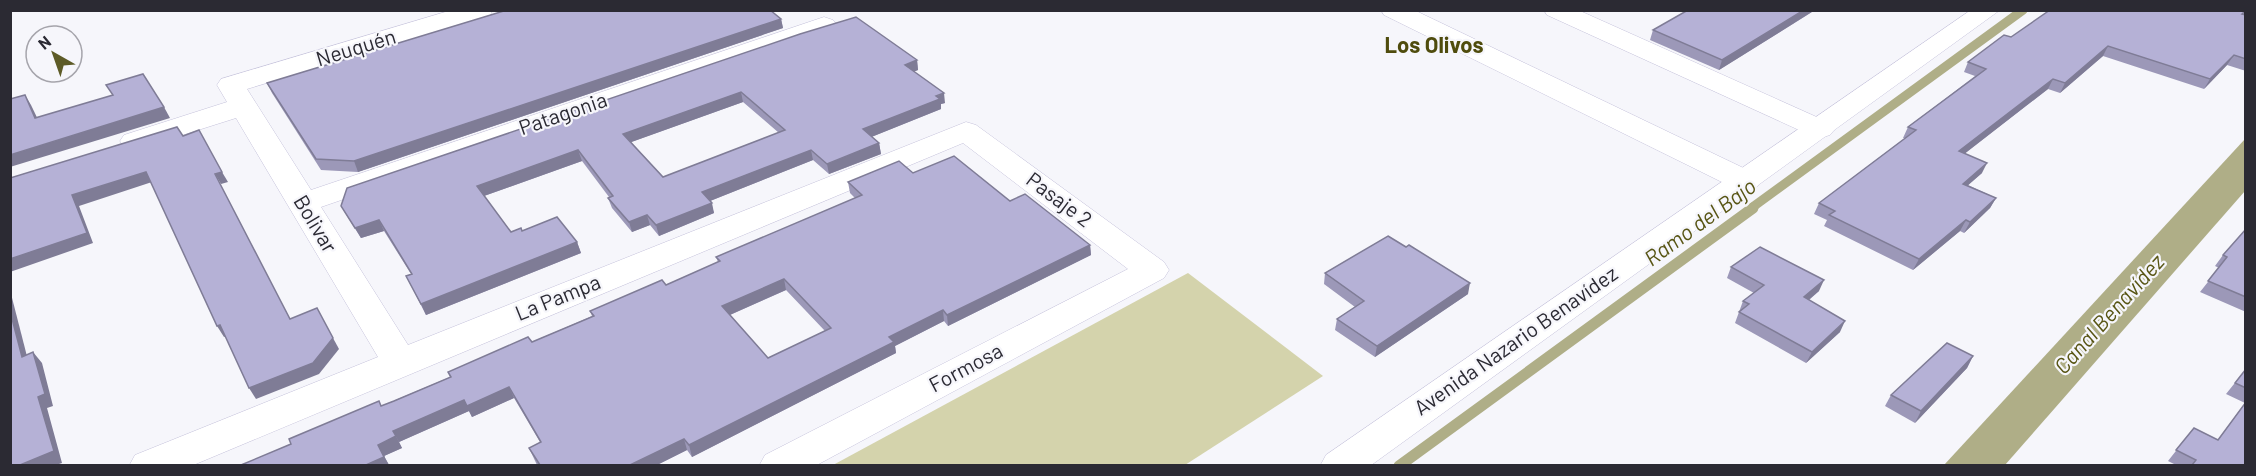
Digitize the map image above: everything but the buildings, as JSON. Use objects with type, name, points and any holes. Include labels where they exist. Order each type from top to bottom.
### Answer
[{"type":"street","name":"Neuquén","points":[[111,148],[237,95],[481,10]]},
{"type":"street","points":[[1393,10],[1745,181]]},
{"type":"street","points":[[1556,10],[1820,129]]},
{"type":"street","name":"Avenida Nazario Benavídez","points":[[1340,465],[1988,10]]},
{"type":"street","name":"Patagonia","points":[[303,203],[814,18]]},
{"type":"street","name":"Bolivar","points":[[237,95],[400,363]]},
{"type":"street","name":"Pasaje 2","points":[[966,131],[1152,270]]},
{"type":"street","name":"La Pampa","points":[[149,465],[966,131]]},
{"type":"street","name":"Formosa","points":[[779,465],[1152,270]]},
{"type":"green space","points":[[1188,273],[1323,376],[1185,465],[833,465]]},
{"type":"water","name":"Canal Benavídez","points":[[2245,139],[2245,191],[2005,465],[1944,465]]},
{"type":"waterway","name":"Ramo del Bajo","points":[[1750,209],[2023,10]]},
{"type":"waterway","name":"Ramo del Bajo","points":[[1399,466],[1753,208]]},
{"type":"district","name":"Los Olivos","points":[[1434,45]]}]
